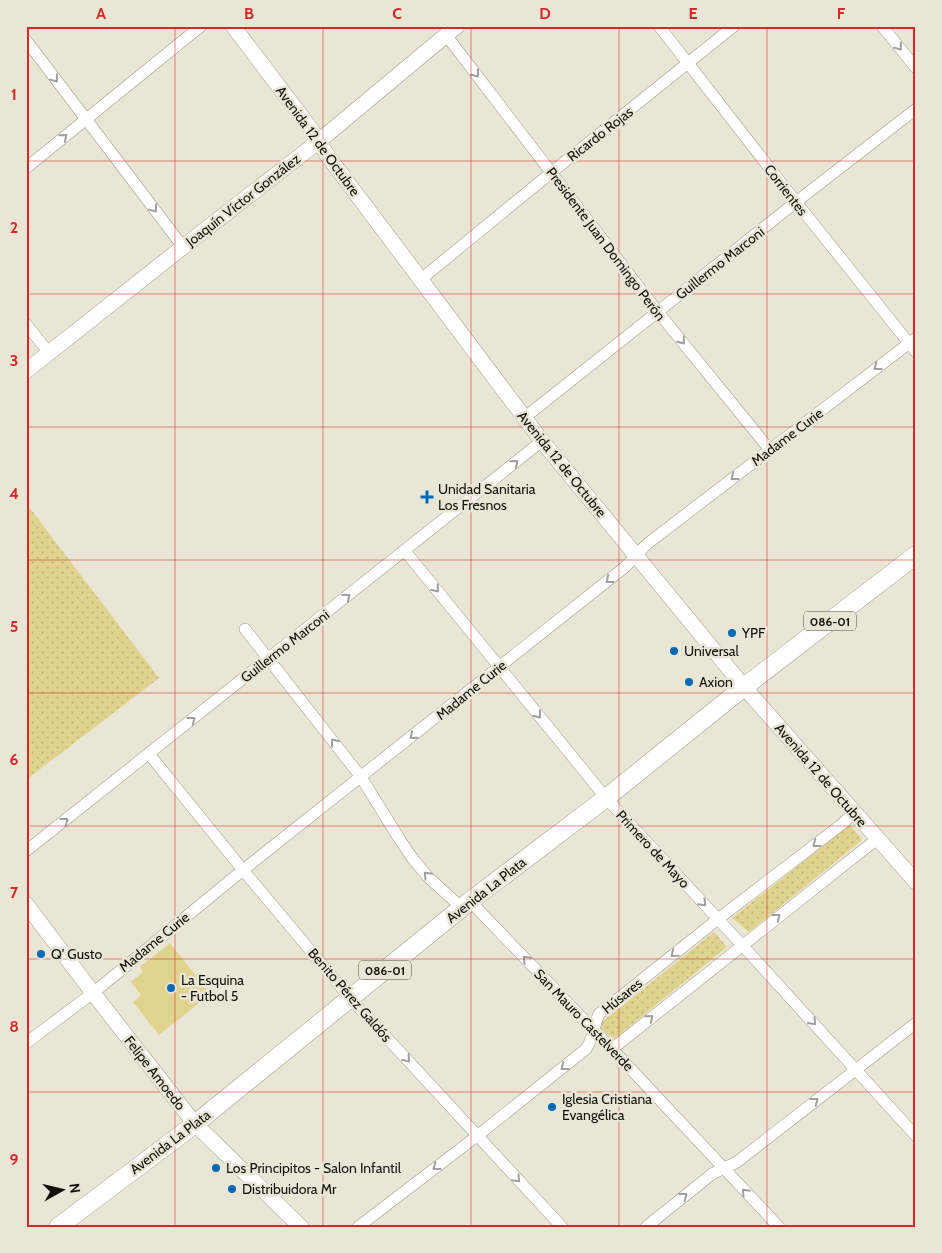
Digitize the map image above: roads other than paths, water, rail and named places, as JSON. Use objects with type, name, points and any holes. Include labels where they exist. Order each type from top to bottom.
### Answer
[{"type":"main road","name":"Avenida 12 de Octubre","points":[[233,26],[312,129],[327,155],[542,441],[744,687],[916,882]]},
{"type":"main road","name":"Joaquín Víctor González","points":[[26,371],[319,141],[452,31]]},
{"type":"main road","name":"Avenida La Plata","points":[[58,1227],[195,1124],[466,905],[606,798],[744,687],[916,554]]},
{"type":"main road","name":"Felipe Amoedo","points":[[26,904],[195,1124],[301,1227]]},
{"type":"street","points":[[26,168],[201,26]]},
{"type":"street","name":"Corrientes","points":[[659,26],[796,202],[913,344]]},
{"type":"street","name":"Ricardo Rojas","points":[[420,280],[734,26]]},
{"type":"street","points":[[882,26],[916,68]]},
{"type":"street","name":"Presidente Juan Domingo Perón","points":[[452,31],[552,172],[658,312],[770,450]]},
{"type":"street","points":[[26,40],[183,247]]},
{"type":"street","name":"Guillermo Marconi","points":[[524,418],[916,109]]},
{"type":"street","points":[[26,324],[49,353]]},
{"type":"street","name":"Madame Curie","points":[[26,1043],[93,993],[243,870],[625,567],[647,544],[913,344]]},
{"type":"street","name":"Guillermo Marconi","points":[[26,851],[542,441]]},
{"type":"street","name":"Primero de Mayo","points":[[405,551],[606,798],[916,1136]]},
{"type":"street","name":"San Mauro Castelverde","points":[[245,629],[361,777],[400,840],[428,877],[466,905],[612,1048],[779,1227]]},
{"type":"street","name":"Benito Pérez Galdós","points":[[149,754],[350,998],[562,1227]]},
{"type":"street","name":"Húsares","points":[[358,1227],[477,1136],[586,1049],[592,1042],[599,1014],[854,813]]},
{"type":"street","points":[[612,1048],[877,839]]},
{"type":"street","points":[[646,1227],[712,1174],[737,1162],[916,1023]]},
{"type":"place","name":"Unidad Sanitaria Los Fresnos","points":[[427,497]]},
{"type":"place","name":"YPF","points":[[732,633]]},
{"type":"place","name":"Universal","points":[[674,651]]},
{"type":"place","name":"Axion","points":[[689,682]]},
{"type":"place","name":"Q' Gusto","points":[[41,954]]},
{"type":"place","name":"La Esquina - Futbol 5","points":[[171,988]]},
{"type":"place","name":"Iglesia Cristiana Evangélica","points":[[552,1107]]},
{"type":"place","name":"Los Principitos - Salon Infantil","points":[[216,1168]]},
{"type":"place","name":"Distribuidora Mr","points":[[232,1189]]}]
